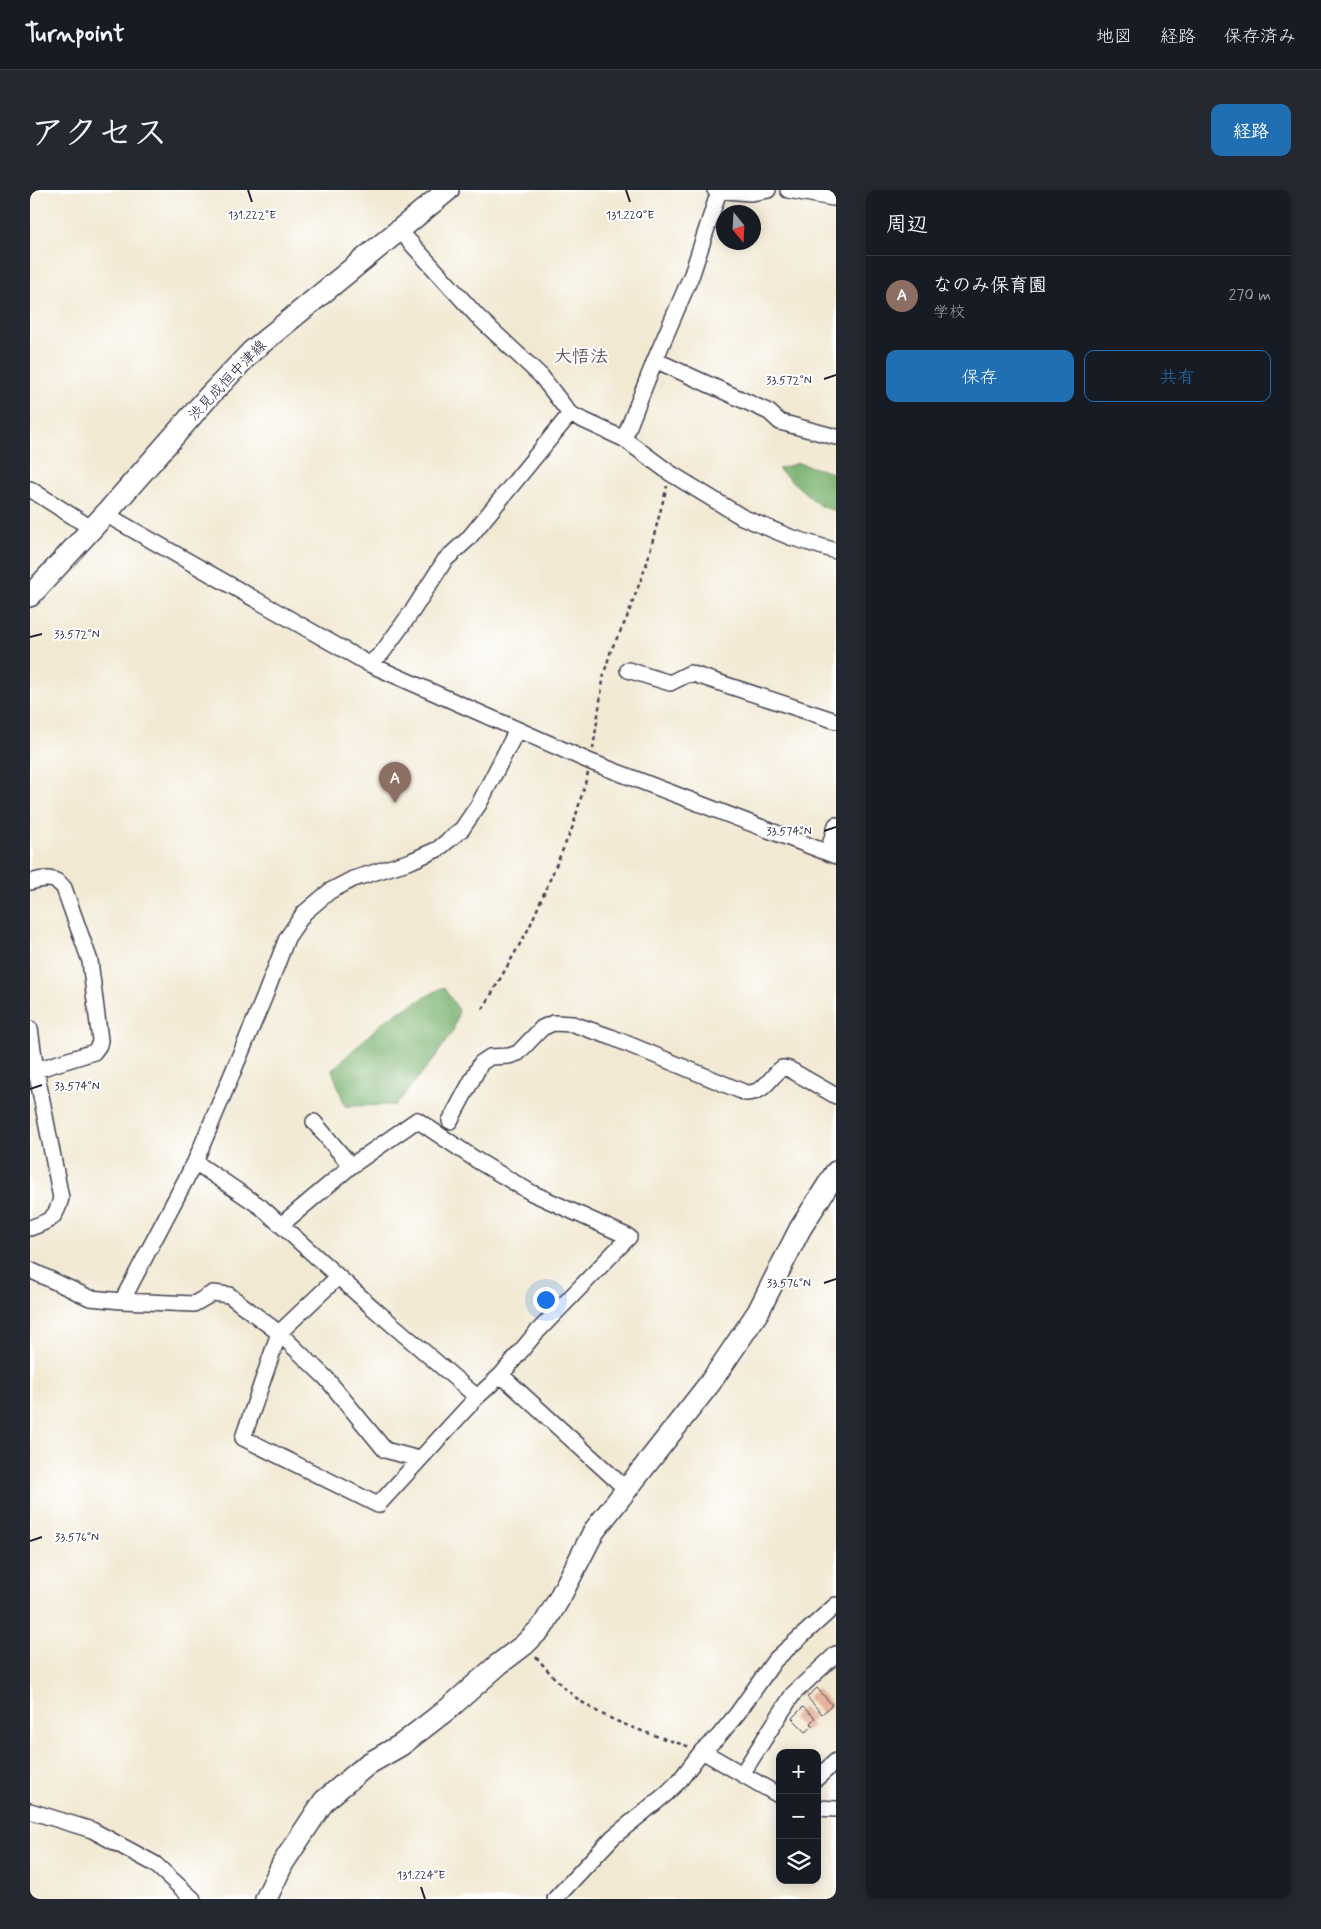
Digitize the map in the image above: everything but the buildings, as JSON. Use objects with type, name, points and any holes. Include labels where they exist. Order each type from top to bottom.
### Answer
[{"type":"street","name":"渋見成恒中津線","points":[[30,596],[208,396],[252,351],[448,190]]},
{"type":"street","points":[[624,439],[692,274],[717,191],[750,192],[768,190]]},
{"type":"street","points":[[788,190],[834,198],[836,190]]},
{"type":"street","points":[[399,230],[478,317],[540,376],[570,414],[624,439],[670,473],[742,517],[790,537],[836,551]]},
{"type":"street","points":[[655,360],[769,412],[780,422],[836,437]]},
{"type":"street","points":[[369,664],[382,653],[445,560],[468,539],[570,414]]},
{"type":"street","points":[[30,489],[98,521],[369,664],[591,762],[832,854],[836,824]]},
{"type":"street","points":[[628,670],[670,682],[690,673],[836,721]]},
{"type":"street","points":[[122,1302],[195,1162],[264,998],[287,938],[304,913],[330,891],[353,879],[411,861],[438,849],[462,829],[479,804],[517,730]]},
{"type":"street","points":[[30,882],[49,879],[59,881],[64,888],[90,961],[100,1040],[99,1046],[94,1052],[33,1071]]},
{"type":"street","points":[[450,1121],[480,1063],[490,1057],[509,1056],[518,1053],[542,1028],[553,1023],[572,1024],[612,1037],[746,1093],[760,1091],[782,1068],[836,1096]]},
{"type":"street","points":[[30,1029],[33,1071],[61,1198],[54,1216],[50,1220],[30,1228]]},
{"type":"street","points":[[282,1225],[351,1166],[417,1120],[478,1161],[532,1193],[629,1237],[536,1334],[501,1375],[477,1397],[378,1505],[244,1438],[280,1333],[338,1277]]},
{"type":"street","points":[[314,1122],[351,1166]]},
{"type":"street","points":[[195,1162],[261,1207],[338,1277],[477,1397]]},
{"type":"street","points":[[266,1899],[283,1863],[324,1801],[368,1764],[401,1745],[449,1708],[499,1664],[524,1645],[543,1626],[594,1531],[710,1383],[758,1312],[800,1229],[836,1172]]},
{"type":"street","points":[[30,1270],[90,1298],[122,1302],[194,1304],[213,1293],[229,1295],[280,1333],[326,1378],[385,1450],[419,1459]]},
{"type":"street","points":[[501,1375],[626,1489]]},
{"type":"street","points":[[555,1899],[612,1837],[666,1794],[680,1780],[702,1750],[718,1737],[737,1714],[776,1660],[836,1605]]},
{"type":"street","points":[[742,1774],[788,1701],[836,1654]]},
{"type":"street","points":[[702,1750],[777,1794]]},
{"type":"street","points":[[821,1774],[836,1760]]},
{"type":"street","points":[[821,1808],[836,1809]]},
{"type":"street","points":[[30,1812],[92,1830],[155,1864],[193,1899]]},
{"type":"path","points":[[483,1009],[529,928],[573,826],[591,762],[597,732],[604,674],[611,650],[626,620],[646,566],[670,473]]},
{"type":"path","points":[[524,1645],[568,1692],[600,1713],[627,1725],[702,1750]]},
{"type":"green space","points":[[798,463],[836,474],[836,511],[820,506],[778,469]]},
{"type":"green space","points":[[443,987],[459,1010],[453,1031],[436,1056],[396,1105],[345,1106],[332,1070],[385,1020]]},
{"type":"place","name":"なのみ保育園","points":[[395,803]]},
{"type":"district","name":"大悟法","points":[[581,356]]}]
